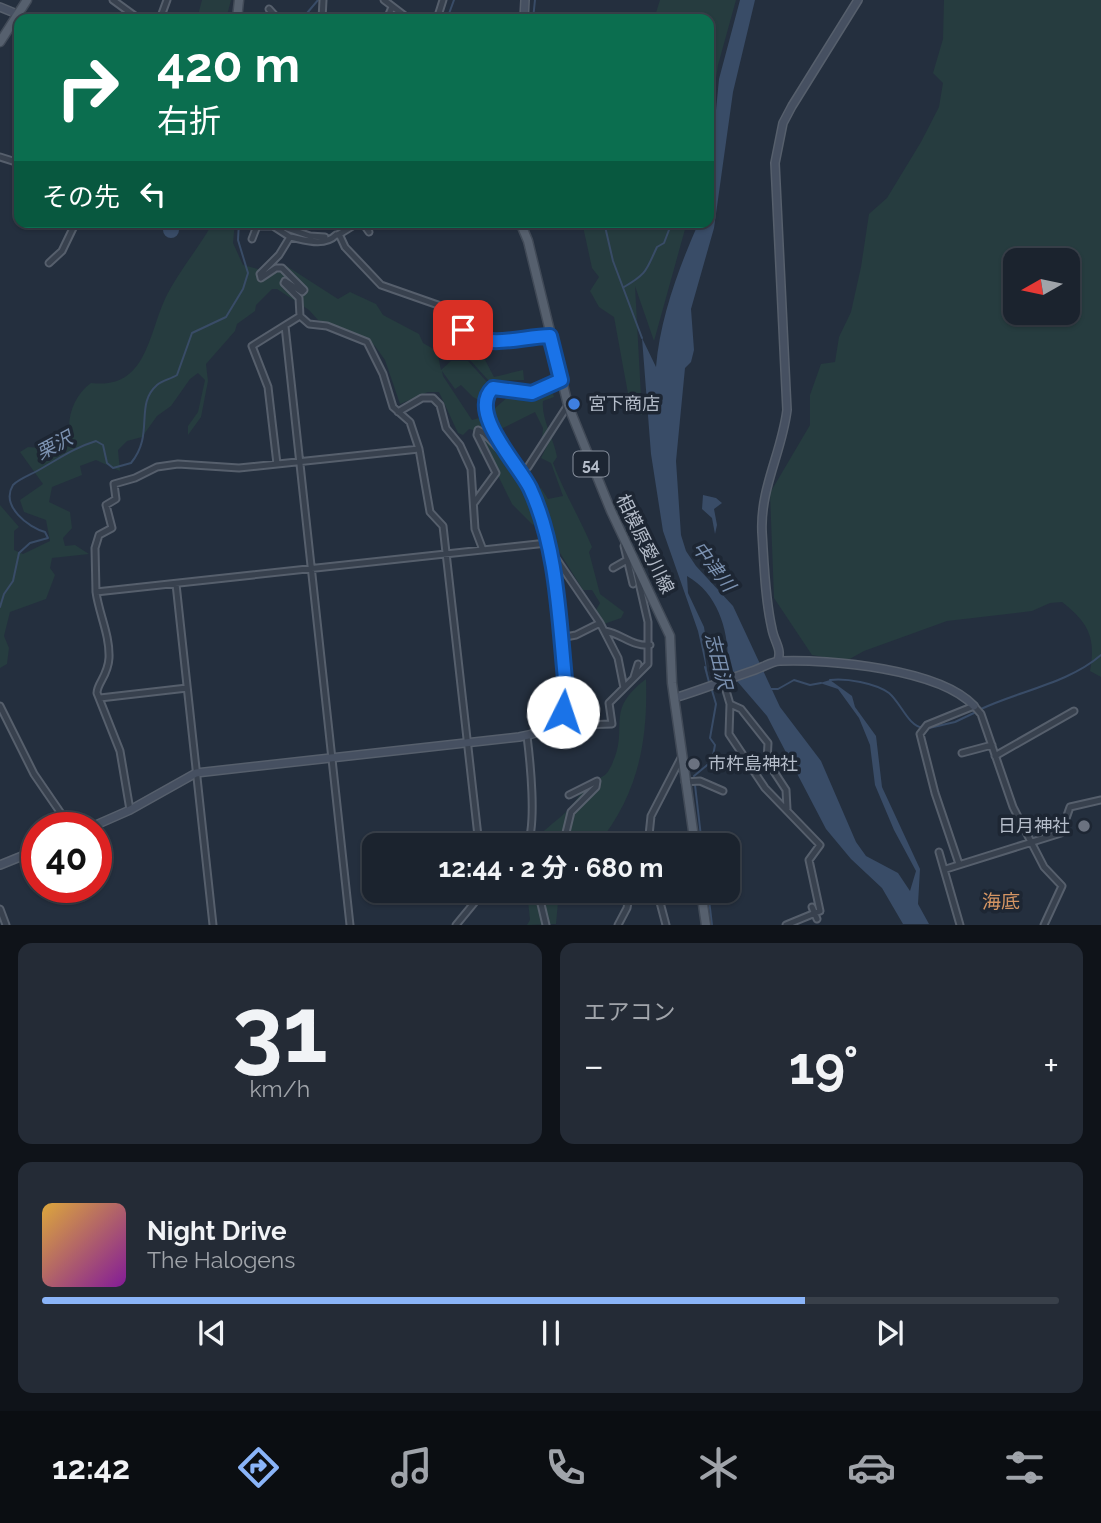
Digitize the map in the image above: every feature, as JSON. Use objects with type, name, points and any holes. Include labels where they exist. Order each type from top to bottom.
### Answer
[{"type":"main road","points":[[0,41],[14,20]]},
{"type":"main road","name":"相模原愛川線","points":[[522,228],[568,405],[624,539],[670,636],[685,782],[693,833]]},
{"type":"main road","points":[[703,903],[706,925]]},
{"type":"street","points":[[113,0],[132,14]]},
{"type":"street","points":[[384,0],[402,14]]},
{"type":"street","points":[[776,662],[780,650],[771,624],[762,517],[763,498],[784,433],[787,410],[777,150],[792,106],[858,0]]},
{"type":"street","points":[[389,14],[392,7]]},
{"type":"street","points":[[269,9],[274,14]]},
{"type":"street","points":[[49,263],[62,251],[73,228]]},
{"type":"street","points":[[252,239],[256,228]]},
{"type":"street","points":[[276,228],[290,237],[315,242],[331,239],[350,228]]},
{"type":"street","points":[[281,228],[319,238],[338,235]]},
{"type":"street","points":[[366,228],[369,232]]},
{"type":"street","points":[[338,235],[345,247],[381,285],[438,305],[470,335],[500,342],[550,336]]},
{"type":"street","points":[[290,237],[279,255],[260,276],[265,277],[279,267],[304,290],[302,292],[287,281],[284,282],[299,298],[300,316],[309,324],[327,326],[367,342],[398,412],[410,422],[419,449],[430,512],[442,523],[447,554],[478,833]]},
{"type":"street","points":[[277,464],[268,387],[252,346],[300,316]]},
{"type":"street","points":[[285,326],[350,925]]},
{"type":"street","points":[[112,818],[196,773],[527,736],[553,726],[563,712],[566,700],[548,546],[532,492],[488,419],[489,392],[499,388],[538,392],[561,380]]},
{"type":"street","points":[[398,412],[422,398],[433,398],[440,405],[446,428],[460,445],[471,469],[476,534],[484,550]]},
{"type":"street","points":[[528,467],[568,405]]},
{"type":"street","points":[[474,503],[496,477],[478,430],[500,450],[505,448]]},
{"type":"street","points":[[130,810],[120,751],[97,687],[108,673],[109,649],[96,592],[95,548],[99,535],[111,528],[106,505],[116,499],[114,484],[135,478],[157,467],[178,464],[229,469],[419,449]]},
{"type":"street","points":[[624,539],[622,541],[634,584]]},
{"type":"street","points":[[96,592],[484,550],[548,546]]},
{"type":"street","points":[[548,546],[605,631],[618,658],[624,688]]},
{"type":"street","points":[[613,568],[628,559]]},
{"type":"street","points":[[553,726],[610,725],[609,703],[648,664],[648,622],[635,569],[638,566]]},
{"type":"street","points":[[176,584],[213,925]]},
{"type":"street","points":[[560,638],[576,635],[600,624]]},
{"type":"street","points":[[605,631],[616,633],[638,647],[650,645]]},
{"type":"street","points":[[678,697],[776,662],[848,662],[947,686],[965,695],[974,706],[992,745],[1013,807],[1044,867],[1062,886],[1044,925]]},
{"type":"street","points":[[633,679],[638,664]]},
{"type":"street","points":[[725,687],[730,704],[729,734],[765,788],[820,845],[809,860],[820,911],[816,916],[786,925]]},
{"type":"street","points":[[100,698],[187,688]]},
{"type":"street","points":[[730,704],[741,709],[768,743],[767,761],[786,790],[788,809]]},
{"type":"street","points":[[0,706],[34,774],[60,812]]},
{"type":"street","points":[[959,864],[935,793],[920,734],[926,724],[974,706]]},
{"type":"street","points":[[995,756],[1074,711]]},
{"type":"street","points":[[527,736],[532,782],[531,833]]},
{"type":"street","points":[[965,753],[992,745]]},
{"type":"street","points":[[649,833],[651,816],[682,755]]},
{"type":"street","points":[[567,833],[572,812],[596,787],[597,780],[569,795]]},
{"type":"street","points":[[685,782],[700,781],[723,791]]},
{"type":"street","points":[[946,869],[1064,832],[1065,816],[1072,805],[1101,800]]},
{"type":"street","points":[[939,852],[960,925]]},
{"type":"street","points":[[0,865],[21,856]]},
{"type":"street","points":[[456,925],[475,903]]},
{"type":"street","points":[[541,903],[546,925]]},
{"type":"street","points":[[618,925],[628,903]]},
{"type":"street","points":[[660,903],[666,925]]},
{"type":"street","points":[[812,907],[816,916]]},
{"type":"street","points":[[0,909],[6,925]]},
{"type":"green space","points":[[202,0],[231,0],[227,14],[198,14]]},
{"type":"green space","points":[[660,0],[736,0],[718,65],[714,92],[714,14],[656,14]]},
{"type":"green space","points":[[944,0],[1101,0],[1101,677],[1090,671],[1091,640],[1084,624],[1062,602],[1050,603],[1032,611],[947,621],[864,651],[846,661],[812,655],[774,598],[770,493],[810,425],[810,395],[821,364],[835,362],[839,337],[851,312],[869,214],[887,198],[939,107],[943,83],[933,73],[943,39]]},
{"type":"green space","points":[[210,228],[234,228],[233,243],[243,265],[269,272],[285,265],[338,299],[350,292],[376,304],[383,315],[419,334],[423,343],[437,351],[441,370],[451,361],[468,361],[488,383],[483,402],[473,397],[461,385],[455,389],[442,371],[472,420],[479,418],[519,473],[528,490],[541,488],[548,499],[563,496],[551,463],[541,458],[548,444],[542,440],[543,428],[535,412],[499,430],[493,419],[494,409],[510,395],[553,394],[554,397],[543,401],[543,408],[557,457],[553,463],[592,547],[589,552],[600,594],[624,612],[621,618],[604,624],[595,612],[600,603],[592,590],[583,590],[555,545],[552,525],[546,518],[533,525],[512,504],[486,451],[480,454],[473,430],[469,429],[463,435],[458,433],[439,392],[428,392],[400,404],[385,360],[375,346],[318,320],[309,310],[277,289],[272,289],[256,305],[255,311],[237,324],[235,331],[206,364],[208,381],[201,417],[188,435],[188,426],[198,412],[205,380],[198,373],[190,379],[171,406],[157,416],[142,437],[127,441],[118,450],[120,471],[96,460],[80,466],[82,475],[52,487],[49,502],[70,512],[72,528],[63,538],[65,546],[75,545],[89,554],[52,558],[50,568],[55,575],[46,599],[10,612],[4,636],[9,648],[7,664],[0,668],[0,505],[19,527],[14,531],[14,550],[23,554],[50,541],[46,520],[24,512],[20,500],[43,484],[20,452],[28,447],[42,448],[69,428],[75,403],[91,383],[109,383],[123,378],[134,369],[149,344],[165,299]]},
{"type":"green space","points":[[583,228],[685,228],[654,341],[635,286],[642,415],[631,410],[614,317],[599,307],[590,291],[599,277],[592,268]]},
{"type":"green space","points":[[476,354],[483,356],[494,377],[523,370],[524,380],[489,381],[469,359]]},
{"type":"green space","points":[[646,679],[645,724],[638,767],[611,826],[606,833],[542,833],[570,808],[588,785],[607,773],[619,743],[621,712],[632,691]]},
{"type":"green space","points":[[528,903],[558,903],[556,924],[527,925],[530,920]]},
{"type":"water","points":[[740,0],[755,0],[733,92],[714,228],[714,131],[719,79]]},
{"type":"water","points":[[163,228],[179,228],[179,233],[174,238],[168,238],[163,233]]},
{"type":"water","points":[[697,228],[714,228],[691,309],[694,350],[691,362],[685,368],[676,461],[681,535],[686,551],[696,566],[733,606],[780,707],[821,761],[856,842],[866,856],[898,873],[910,891],[916,871],[894,830],[875,785],[870,745],[859,718],[838,689],[820,683],[830,680],[852,696],[855,707],[876,736],[882,787],[920,869],[918,904],[929,924],[903,924],[882,888],[851,859],[826,829],[767,716],[730,673],[729,665],[704,649],[708,677],[698,631],[663,531],[651,454],[642,338],[656,367],[666,311]],"holes":[[[687,576],[706,592],[723,624],[728,661],[707,647],[704,627],[688,593]]]},
{"type":"water","points":[[703,495],[716,498],[722,503],[714,509],[717,525],[715,534],[712,518],[702,509]]},
{"type":"waterway","points":[[306,14],[318,0]]},
{"type":"waterway","name":"栗沢","points":[[449,14],[454,0]]},
{"type":"waterway","points":[[534,14],[535,0]]},
{"type":"waterway","name":"栗沢","points":[[0,607],[4,594],[13,581],[19,553],[30,543],[48,538],[45,532],[24,521],[13,508],[10,501],[13,485],[72,451],[96,441],[103,445],[107,463],[113,468],[131,463],[142,441],[150,393],[159,383],[177,375],[192,333],[226,317],[243,289],[248,273],[238,240],[239,228]]},
{"type":"waterway","points":[[605,228],[613,261],[642,338]]},
{"type":"waterway","points":[[624,287],[645,270],[657,247],[664,243],[670,228]]},
{"type":"waterway","points":[[981,709],[1059,680],[1101,655]]},
{"type":"waterway","name":"志田沢","points":[[705,667],[709,682]]},
{"type":"waterway","points":[[771,689],[778,689],[794,680],[810,685],[821,683]]},
{"type":"waterway","points":[[830,680],[860,682],[883,689],[893,697],[913,723],[923,728]]},
{"type":"waterway","name":"志田沢","points":[[694,776],[712,761],[715,745],[710,738],[716,704],[711,687]]},
{"type":"waterway","points":[[929,728],[955,722],[976,712]]},
{"type":"waterway","name":"志田沢","points":[[695,785],[701,833]]},
{"type":"waterway","name":"志田沢","points":[[709,903],[712,925]]},
{"type":"place","name":"宮下商店","points":[[574,404]]},
{"type":"place","name":"市杵島神社","points":[[694,764]]},
{"type":"place","name":"日月神社","points":[[1084,826]]},
{"type":"district","name":"海底","points":[[1001,901]]},
{"type":"route","points":[[463,330],[470,335],[500,342],[528,336],[550,336],[561,380],[532,393],[493,388],[488,395],[487,410],[492,430],[529,485],[545,532],[566,689],[563,712]]},
{"type":"water label","name":"中津川","points":[[714,566]]}]
